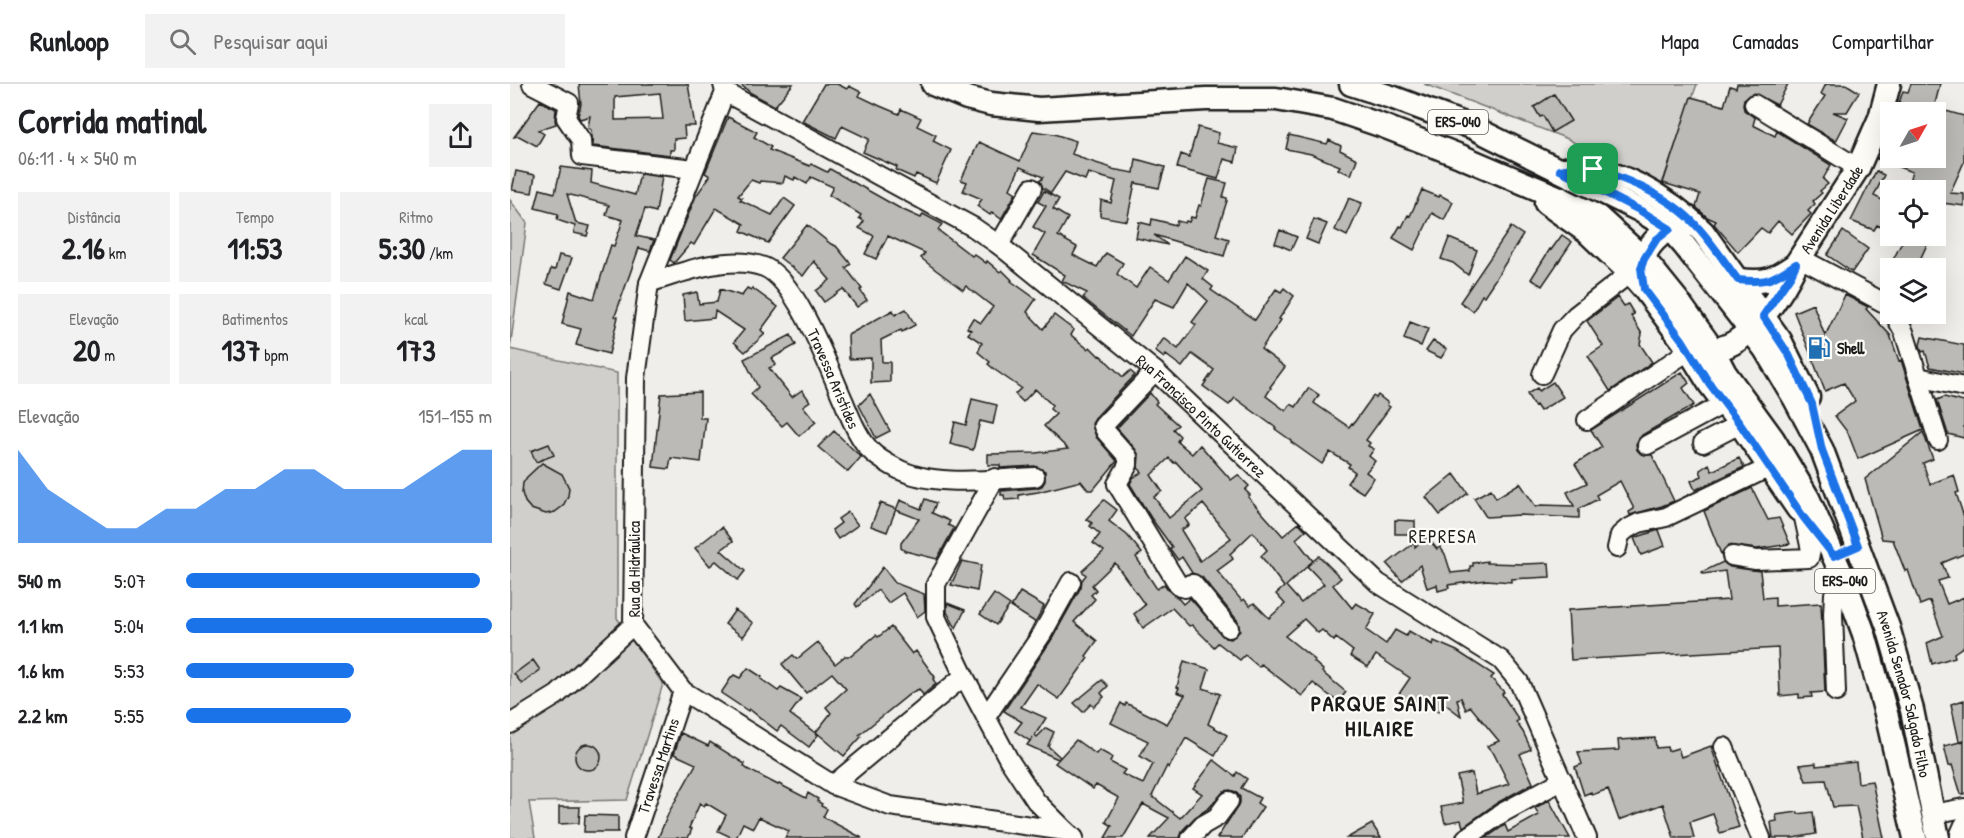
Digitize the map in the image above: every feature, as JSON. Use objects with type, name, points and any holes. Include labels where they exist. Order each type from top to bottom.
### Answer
[{"type":"main road","name":"Avenida Senador Salgado Filho","points":[[933,84],[983,102],[1039,109],[1206,99],[1276,99],[1333,109],[1460,156],[1564,200],[1598,218],[1639,273],[1685,346],[1804,518],[1834,556]]},
{"type":"main road","name":"Avenida Senador Salgado Filho","points":[[1351,84],[1472,127],[1623,201],[1670,229],[1789,355],[1812,404],[1822,450],[1888,627],[1909,699],[1938,838]]},
{"type":"main road","name":"Avenida Liberdade","points":[[1757,323],[1791,275],[1858,168],[1880,118],[1889,84]]},
{"type":"main road","name":"Avenida Senador Salgado Filho","points":[[1560,170],[1577,167],[1593,169],[1624,179],[1679,210],[1702,232],[1738,280],[1757,323]]},
{"type":"main road","points":[[1639,273],[1656,240],[1670,229],[1684,227],[1702,232]]},
{"type":"main road","name":"Avenida Liberdade","points":[[1738,280],[1763,282],[1774,279],[1798,261]]},
{"type":"main road","name":"Avenida Senador Salgado Filho","points":[[1639,273],[1678,301],[1713,351],[1725,373],[1773,439],[1808,498],[1845,582],[1864,633],[1887,717],[1915,838]]},
{"type":"main road","points":[[1685,346],[1713,351],[1728,346],[1757,323]]},
{"type":"street","points":[[532,84],[569,103],[566,118],[581,140],[582,156],[694,169]]},
{"type":"street","name":"Rua da Hidráulica","points":[[724,88],[649,283],[636,378],[633,625],[683,692],[833,785],[891,806],[1070,834]]},
{"type":"street","name":"Rua Francisco Pinto Gutierrez","points":[[724,88],[974,227],[1155,371],[1378,584],[1501,660],[1519,682],[1587,838]]},
{"type":"street","points":[[1754,104],[1858,168]]},
{"type":"street","points":[[999,246],[1032,188]]},
{"type":"street","points":[[1798,261],[1880,301]]},
{"type":"street","name":"Travessa Aristides","points":[[649,283],[713,265],[735,263],[764,267],[780,277],[796,300],[856,428],[873,453],[897,468],[920,477],[1035,477]]},
{"type":"street","points":[[1542,374],[1562,330],[1576,315],[1639,273]]},
{"type":"street","points":[[1900,324],[1938,440]]},
{"type":"street","points":[[1587,420],[1685,346]]},
{"type":"street","points":[[1155,371],[1103,426],[1128,457],[1128,465],[1117,484],[1179,586],[1185,588],[1193,584],[1229,628]]},
{"type":"street","points":[[1918,377],[1964,387]]},
{"type":"street","points":[[1647,445],[1725,403]]},
{"type":"street","points":[[1703,443],[1740,424]]},
{"type":"street","points":[[1617,548],[1620,534],[1627,529],[1640,523],[1666,517],[1770,467]]},
{"type":"street","points":[[995,478],[936,584],[936,617],[964,676],[1009,760],[1036,801],[1070,834]]},
{"type":"street","points":[[1732,556],[1756,560],[1809,558],[1811,550],[1804,518]]},
{"type":"street","points":[[1834,556],[1858,546]]},
{"type":"street","points":[[986,717],[1042,634],[1071,582]]},
{"type":"street","points":[[1836,692],[1834,594],[1845,582]]},
{"type":"street","points":[[510,724],[557,694],[633,625]]},
{"type":"street","points":[[833,785],[964,676]]},
{"type":"street","name":"Travessa Martins","points":[[634,838],[683,692]]},
{"type":"street","points":[[1724,747],[1761,838]]},
{"type":"street","points":[[1466,838],[1502,813],[1563,780]]},
{"type":"street","points":[[1191,838],[1203,825],[1217,817],[1229,801]]},
{"type":"street","points":[[1933,813],[1964,808]]},
{"type":"street","points":[[1960,838],[1964,825]]},
{"type":"shaded area","points":[[1424,84],[1697,84],[1659,192],[1568,139]]},
{"type":"shaded area","points":[[510,200],[527,223],[510,349]]},
{"type":"shaded area","points":[[510,349],[617,373],[617,618],[663,684],[627,800],[529,802],[535,838],[510,838]]},
{"type":"building","points":[[579,84],[688,84],[695,126],[684,126],[685,138],[674,139],[674,150],[670,150],[670,155],[593,146],[591,130],[588,128],[590,116],[580,119],[578,116],[581,104]],"holes":[[[660,93],[663,119],[615,120],[615,97]]]},
{"type":"building","points":[[740,84],[793,84],[775,106]]},
{"type":"building","points":[[824,84],[837,84],[847,89],[849,86],[861,92],[859,96],[880,106],[899,114],[901,109],[921,118],[917,126],[936,135],[933,141],[951,150],[936,183],[916,174],[914,178],[896,170],[897,167],[863,152],[869,139],[842,126],[836,138],[802,121]]},
{"type":"building","points":[[1737,84],[1788,84],[1777,105],[1754,93],[1744,99],[1744,110],[1755,118],[1753,125],[1775,136],[1777,131],[1831,165],[1823,179],[1828,184],[1813,201],[1815,204],[1808,211],[1811,214],[1792,234],[1778,221],[1768,233],[1761,228],[1738,252],[1714,224],[1716,221],[1707,217],[1696,207],[1700,194],[1663,183],[1691,97],[1724,106],[1730,86],[1736,88]]},
{"type":"building","points":[[1826,84],[1846,84],[1859,92],[1847,112],[1833,112],[1848,118],[1836,141],[1807,124],[1825,96],[1821,94]]},
{"type":"building","points":[[1911,84],[1940,84],[1936,102],[1899,102],[1903,91],[1908,92]]},
{"type":"building","points":[[1554,94],[1571,121],[1552,132],[1543,116],[1540,117],[1534,107]]},
{"type":"building","points":[[540,101],[556,109],[556,124],[538,130],[544,134],[537,146],[519,136],[514,137]]},
{"type":"building","points":[[1946,111],[1964,116],[1964,162],[1950,193],[1964,194],[1964,206],[1946,204],[1946,180],[1909,180],[1912,172],[1901,168],[1946,168]]},
{"type":"building","points":[[728,117],[757,132],[754,137],[771,147],[769,150],[828,172],[830,169],[901,209],[921,218],[923,214],[942,224],[938,230],[972,256],[974,254],[986,263],[987,261],[1000,272],[1002,270],[1011,281],[1036,299],[1027,312],[1043,329],[1054,315],[1074,330],[1071,335],[1088,349],[1090,347],[1100,355],[1123,377],[1130,371],[1135,375],[1092,424],[1096,437],[1117,461],[1093,490],[1088,490],[1081,481],[1019,495],[1019,499],[1005,500],[1001,491],[1042,486],[1045,481],[1045,471],[1035,466],[1000,468],[1000,465],[988,465],[988,454],[1036,453],[1068,449],[1044,426],[1056,414],[1050,409],[1052,405],[1035,389],[1023,402],[1015,394],[1021,388],[995,370],[988,364],[990,362],[978,352],[982,343],[968,334],[971,330],[967,328],[973,318],[981,323],[993,307],[966,286],[963,290],[936,270],[921,258],[925,253],[888,236],[876,259],[865,254],[874,236],[859,228],[864,221],[859,218],[861,215],[829,195],[833,187],[811,177],[807,184],[795,177],[794,180],[785,176],[783,183],[760,181],[759,183],[751,180],[738,196],[742,198],[740,200],[772,215],[784,198],[795,206],[768,243],[741,231],[744,224],[716,208],[694,245],[691,243],[674,263],[670,260],[696,196],[710,176],[705,173]]},
{"type":"building","points":[[1198,127],[1219,133],[1217,143],[1238,148],[1235,162],[1224,159],[1218,179],[1177,168],[1181,154],[1189,157]]},
{"type":"building","points":[[1033,131],[1054,134],[1076,141],[1072,154],[1111,169],[1134,173],[1136,159],[1165,167],[1159,188],[1135,183],[1127,221],[1100,216],[1101,200],[1111,203],[1116,181],[1088,173],[1085,180],[1065,172],[1051,193],[1043,188],[1040,181],[1043,177],[1020,167],[1010,189],[1016,193],[1001,219],[992,212],[990,215],[977,206],[982,199],[963,191],[967,182],[961,180],[979,142],[1020,161]]},
{"type":"building","points":[[1289,135],[1327,144],[1329,140],[1341,146],[1340,150],[1357,159],[1351,175],[1338,169],[1340,166],[1311,154],[1286,149]]},
{"type":"building","points":[[561,167],[592,171],[591,183],[635,195],[640,174],[662,177],[656,212],[645,209],[636,236],[654,240],[650,251],[639,248],[615,316],[618,317],[609,354],[576,345],[581,329],[562,324],[570,291],[594,299],[611,245],[614,246],[623,220],[606,215],[609,205],[567,194],[576,223],[590,226],[587,236],[574,233],[575,226],[557,220],[558,214],[535,208],[540,189],[555,193]]},
{"type":"building","points":[[516,171],[535,175],[532,193],[512,190]]},
{"type":"building","points":[[1876,171],[1884,175],[1874,196],[1880,199],[1880,226],[1877,225],[1874,230],[1851,221]]},
{"type":"building","points":[[1209,179],[1227,183],[1223,197],[1227,198],[1227,201],[1216,235],[1229,239],[1224,256],[1154,235],[1168,245],[1136,238],[1139,222],[1151,225],[1152,219],[1176,225],[1177,221],[1185,223],[1189,222],[1191,217],[1195,218]]},
{"type":"building","points":[[1422,190],[1439,197],[1440,195],[1453,202],[1444,220],[1432,213],[1414,250],[1393,238],[1408,215],[1410,216]]},
{"type":"building","points":[[1044,191],[1059,199],[1053,209],[1068,218],[1058,236],[1077,247],[1073,255],[1097,267],[1106,253],[1123,263],[1117,274],[1136,288],[1150,267],[1169,280],[1185,256],[1208,271],[1203,279],[1213,287],[1211,290],[1255,320],[1276,289],[1281,292],[1284,288],[1294,296],[1261,349],[1285,367],[1266,396],[1286,411],[1291,404],[1296,407],[1309,388],[1319,395],[1314,403],[1349,427],[1373,396],[1376,398],[1378,395],[1388,403],[1390,407],[1366,440],[1370,443],[1368,446],[1374,449],[1369,456],[1375,461],[1366,472],[1374,478],[1363,493],[1347,483],[1355,472],[1348,467],[1350,464],[1330,452],[1322,464],[1235,398],[1229,405],[1203,386],[1214,370],[1192,354],[1182,367],[1166,355],[1164,358],[1155,351],[1164,338],[1178,349],[1196,325],[1192,322],[1208,301],[1188,283],[1174,307],[1155,299],[1131,336],[1083,298],[1087,293],[1062,281],[1065,275],[1033,255],[1045,234],[1033,227],[1046,206],[1038,202]]},
{"type":"building","points":[[1349,198],[1362,203],[1347,236],[1335,230]]},
{"type":"building","points":[[1314,219],[1327,224],[1318,244],[1306,239]]},
{"type":"building","points":[[807,225],[836,246],[851,264],[846,268],[862,289],[860,290],[867,300],[857,307],[843,289],[824,302],[816,291],[830,280],[814,261],[803,276],[780,258]]},
{"type":"building","points":[[1511,227],[1523,235],[1473,311],[1460,302]]},
{"type":"building","points":[[1280,230],[1297,237],[1291,250],[1275,243]]},
{"type":"building","points":[[1843,231],[1868,249],[1852,272],[1827,255]]},
{"type":"building","points":[[1562,235],[1572,242],[1542,286],[1531,279]]},
{"type":"building","points":[[1449,238],[1477,250],[1468,275],[1453,263],[1441,259]]},
{"type":"building","points":[[1900,246],[1926,246],[1921,258],[1894,258]]},
{"type":"building","points":[[559,255],[572,258],[561,289],[546,284],[551,269],[555,270]]},
{"type":"building","points":[[747,288],[751,290],[752,288],[778,307],[761,330],[765,334],[745,352],[734,342],[744,330],[715,311],[714,318],[685,321],[683,295],[697,292],[699,304],[717,302],[720,289],[742,296]]},
{"type":"building","points":[[1845,295],[1868,307],[1866,309],[1890,335],[1899,361],[1901,360],[1923,430],[1858,459],[1848,433],[1835,416],[1855,401],[1844,383],[1825,391],[1794,312],[1813,304],[1825,336]]},
{"type":"building","points":[[1618,297],[1624,306],[1628,304],[1634,314],[1631,316],[1642,334],[1640,344],[1652,362],[1610,391],[1588,356],[1603,346],[1587,321]]},
{"type":"building","points":[[906,309],[915,325],[881,340],[882,362],[890,362],[890,382],[871,383],[871,358],[849,359],[848,335],[893,310],[895,315]]},
{"type":"building","points":[[1410,322],[1428,329],[1421,346],[1404,339]]},
{"type":"building","points":[[791,335],[796,345],[772,358],[776,365],[769,368],[792,397],[802,390],[810,401],[803,406],[816,422],[799,436],[787,422],[782,426],[751,394],[758,387],[744,359]]},
{"type":"building","points":[[1922,337],[1964,345],[1964,374],[1930,367],[1925,351],[1922,352],[1920,345]]},
{"type":"building","points":[[1433,341],[1447,349],[1441,358],[1426,351]]},
{"type":"building","points":[[1682,372],[1689,383],[1683,388],[1694,405],[1642,435],[1636,444],[1641,454],[1652,455],[1674,501],[1630,515],[1629,512],[1634,509],[1620,481],[1596,495],[1598,499],[1579,509],[1579,518],[1520,515],[1486,517],[1474,498],[1491,489],[1496,498],[1520,483],[1536,507],[1541,505],[1574,506],[1567,492],[1587,483],[1575,464],[1602,447],[1591,430]]},
{"type":"building","points":[[1553,382],[1563,397],[1540,411],[1527,394],[1537,388],[1539,391]]},
{"type":"building","points":[[700,392],[700,418],[706,418],[701,462],[671,458],[669,469],[653,467],[661,394]]},
{"type":"building","points":[[1150,393],[1157,402],[1155,404],[1178,425],[1173,429],[1180,436],[1177,441],[1192,454],[1200,445],[1231,480],[1238,475],[1249,486],[1245,490],[1250,495],[1248,497],[1283,536],[1299,523],[1306,530],[1296,539],[1313,561],[1319,556],[1341,578],[1333,585],[1352,608],[1356,603],[1375,614],[1366,630],[1386,644],[1395,630],[1406,636],[1409,631],[1433,645],[1434,641],[1457,651],[1494,675],[1491,678],[1504,692],[1502,694],[1519,720],[1516,722],[1531,749],[1520,754],[1533,783],[1497,803],[1463,827],[1461,820],[1445,823],[1441,807],[1463,803],[1457,776],[1472,773],[1476,794],[1509,784],[1494,754],[1487,746],[1499,741],[1470,706],[1466,710],[1461,698],[1457,699],[1461,716],[1445,704],[1438,712],[1418,698],[1412,709],[1400,701],[1402,697],[1399,694],[1410,678],[1376,655],[1368,667],[1350,656],[1353,651],[1336,638],[1334,641],[1322,630],[1318,633],[1304,619],[1285,636],[1315,660],[1314,662],[1323,670],[1322,672],[1346,692],[1338,702],[1313,683],[1302,696],[1261,664],[1259,667],[1245,655],[1240,660],[1218,643],[1214,647],[1172,608],[1143,628],[1134,614],[1145,605],[1115,563],[1092,585],[1096,590],[1091,595],[1095,599],[1074,622],[1097,641],[1086,656],[1088,658],[1059,699],[1037,684],[1021,707],[1046,718],[1035,735],[1037,737],[1046,728],[1054,732],[1048,746],[1060,757],[1058,759],[1027,745],[1030,741],[1015,731],[1022,722],[1004,711],[1052,639],[1081,587],[1086,575],[1082,571],[1104,551],[1093,543],[1100,534],[1090,526],[1092,523],[1086,519],[1104,500],[1117,510],[1109,521],[1127,535],[1142,553],[1136,557],[1157,589],[1164,584],[1183,604],[1190,598],[1225,638],[1231,639],[1240,631],[1238,621],[1202,577],[1192,573],[1182,557],[1178,560],[1170,549],[1172,547],[1130,484],[1133,478],[1142,472],[1138,468],[1139,456],[1117,428]],"holes":[[[1169,458],[1174,463],[1176,462],[1202,491],[1169,518],[1154,497],[1162,491],[1151,475]],[[1203,504],[1231,538],[1200,561],[1181,530],[1189,525],[1185,519]],[[1253,532],[1267,550],[1261,556],[1284,587],[1276,594],[1285,604],[1269,618],[1254,603],[1250,606],[1244,599],[1242,601],[1217,571],[1233,559],[1230,554]],[[1307,566],[1324,584],[1301,603],[1286,586]]]},
{"type":"building","points":[[870,394],[890,431],[876,438],[859,405]]},
{"type":"building","points":[[1944,397],[1964,402],[1964,438],[1948,434],[1937,400]]},
{"type":"building","points":[[972,399],[997,405],[993,424],[980,421],[973,450],[950,444],[955,422],[966,425]]},
{"type":"building","points":[[834,431],[861,457],[848,472],[818,447]]},
{"type":"building","points":[[1923,432],[1933,459],[1923,463],[1930,484],[1954,475],[1959,492],[1956,493],[1964,517],[1964,554],[1942,563],[1948,578],[1938,581],[1947,604],[1964,597],[1964,646],[1954,653],[1955,657],[1932,664],[1927,643],[1943,636],[1930,601],[1920,605],[1908,570],[1905,571],[1893,540],[1882,539],[1865,479]]},
{"type":"building","points":[[549,444],[554,455],[536,462],[531,451]]},
{"type":"building","points":[[1739,458],[1744,467],[1695,490],[1691,481],[1702,476],[1700,470],[1709,464],[1712,471]]},
{"type":"building","points":[[542,463],[562,474],[569,488],[563,506],[555,512],[546,514],[531,509],[522,493],[523,483],[527,477]]},
{"type":"building","points":[[1454,474],[1468,493],[1440,515],[1426,497]]},
{"type":"building","points":[[1752,488],[1768,520],[1779,518],[1790,544],[1757,549],[1729,545],[1721,554],[1704,511]]},
{"type":"building","points":[[925,499],[936,503],[932,513],[950,521],[948,525],[954,528],[937,559],[901,548],[901,543],[919,519],[896,510],[900,500],[921,509]]},
{"type":"building","points":[[880,503],[896,509],[887,532],[871,526]]},
{"type":"building","points":[[848,512],[858,525],[838,539],[832,530],[841,523],[838,519]]},
{"type":"building","points":[[1395,520],[1415,521],[1415,534],[1395,534]]},
{"type":"building","points":[[722,527],[733,541],[721,550],[745,571],[738,580],[716,561],[710,566],[695,548]]},
{"type":"building","points":[[1659,530],[1665,546],[1641,555],[1634,538]]},
{"type":"building","points":[[1427,537],[1437,549],[1440,547],[1445,554],[1451,573],[1470,571],[1473,563],[1487,561],[1487,563],[1549,563],[1550,577],[1511,579],[1511,582],[1487,580],[1448,585],[1449,588],[1438,591],[1437,585],[1427,588],[1420,565],[1402,581],[1387,564],[1415,542],[1415,547]]},
{"type":"building","points":[[962,561],[981,565],[977,591],[951,585]]},
{"type":"building","points":[[1723,562],[1730,567],[1760,571],[1763,598],[1775,597],[1775,606],[1821,603],[1825,692],[1811,693],[1812,697],[1799,698],[1799,694],[1780,696],[1778,648],[1571,660],[1568,610],[1729,600],[1725,571],[1703,574],[1702,572]]},
{"type":"building","points":[[883,567],[895,583],[924,594],[925,611],[917,617],[903,593],[888,603],[878,590],[857,607],[855,604]]},
{"type":"building","points":[[1020,592],[1044,606],[1027,637],[1035,622],[1011,607]]},
{"type":"building","points":[[994,594],[1010,605],[996,625],[980,614]]},
{"type":"building","points":[[947,603],[965,610],[956,628],[947,612]]},
{"type":"building","points":[[735,610],[753,623],[743,637],[725,624]]},
{"type":"building","points":[[891,627],[912,654],[916,651],[935,677],[933,679],[936,684],[923,695],[919,689],[911,693],[859,735],[861,737],[844,756],[816,732],[831,713],[826,707],[846,689],[832,673],[806,693],[782,664],[793,655],[797,659],[818,642],[835,664],[845,656],[851,656],[876,635],[878,637]]},
{"type":"building","points":[[533,660],[540,670],[522,684],[514,674]]},
{"type":"building","points":[[1184,661],[1209,669],[1203,688],[1220,694],[1208,724],[1227,735],[1215,756],[1186,738],[1169,768],[1167,766],[1152,796],[1180,818],[1202,794],[1193,788],[1214,760],[1235,776],[1237,772],[1247,779],[1241,788],[1260,798],[1257,803],[1263,807],[1242,838],[1217,838],[1240,803],[1240,797],[1236,792],[1230,790],[1224,791],[1209,808],[1195,817],[1182,831],[1180,838],[1150,838],[1169,818],[1143,804],[1123,838],[1105,838],[1112,826],[1106,822],[1119,798],[1096,785],[1093,789],[1055,763],[1076,740],[1096,754],[1099,750],[1112,757],[1110,762],[1125,770],[1122,774],[1143,784],[1153,764],[1140,756],[1148,741],[1111,723],[1121,703],[1125,706],[1126,703],[1167,724],[1185,695],[1177,692]]},
{"type":"building","points":[[748,668],[778,691],[781,688],[801,699],[790,714],[818,735],[809,747],[781,726],[777,731],[749,709],[748,711],[721,693],[734,675],[740,678]]},
{"type":"building","points":[[1102,680],[1108,686],[1101,693],[1104,697],[1094,707],[1091,704],[1083,712],[1074,703]]},
{"type":"building","points":[[1964,700],[1964,740],[1959,741],[1951,704]]},
{"type":"building","points":[[681,733],[708,746],[710,742],[745,764],[747,769],[778,785],[806,798],[808,793],[818,799],[821,806],[827,809],[823,817],[862,838],[785,838],[789,831],[759,817],[753,828],[743,823],[736,838],[733,838],[718,831],[726,815],[706,803],[704,806],[700,803],[689,828],[692,829],[688,838],[658,838],[669,812],[696,764],[674,754]]},
{"type":"building","points":[[1655,738],[1656,748],[1667,747],[1668,751],[1678,748],[1681,757],[1711,746],[1739,827],[1720,833],[1713,814],[1690,822],[1694,838],[1674,838],[1663,804],[1619,820],[1608,789],[1592,795],[1591,792],[1584,795],[1575,767],[1582,764],[1578,752],[1619,750],[1618,740]]},
{"type":"building","points":[[1964,741],[1964,794],[1961,794],[1952,765],[1949,766],[1944,746]]},
{"type":"building","points":[[588,744],[597,748],[601,757],[597,766],[588,770],[579,766],[575,757],[579,748]]},
{"type":"building","points":[[1856,762],[1858,783],[1872,781],[1884,838],[1863,838],[1856,806],[1833,807],[1826,780],[1806,781],[1800,765],[1816,763],[1816,766]]},
{"type":"building","points":[[1549,800],[1570,838],[1486,838],[1505,825],[1508,832],[1539,815],[1535,808]]},
{"type":"building","points":[[559,807],[580,807],[579,823],[559,824]]},
{"type":"building","points":[[1798,812],[1798,814],[1813,812],[1816,834],[1793,838],[1773,838],[1771,822],[1777,821],[1776,815]]},
{"type":"building","points":[[585,815],[618,816],[618,832],[584,832]]},
{"type":"building","points":[[1372,824],[1381,838],[1347,838]]},
{"type":"place","name":"Shell","points":[[1819,348]]},
{"type":"district","name":"REPRESA","points":[[1443,537]]},
{"type":"district","name":"PARQUE SAINT HILAIRE","points":[[1380,716]]},
{"type":"route","points":[[1577,167],[1593,169],[1624,179],[1679,210],[1702,232],[1738,280],[1763,282],[1774,279],[1796,264],[1763,316],[1789,355],[1812,404],[1822,450],[1858,546],[1834,556],[1804,518],[1709,383],[1683,341],[1644,289],[1641,268],[1644,259],[1649,248],[1670,229],[1614,196],[1560,170],[1577,167]]}]
